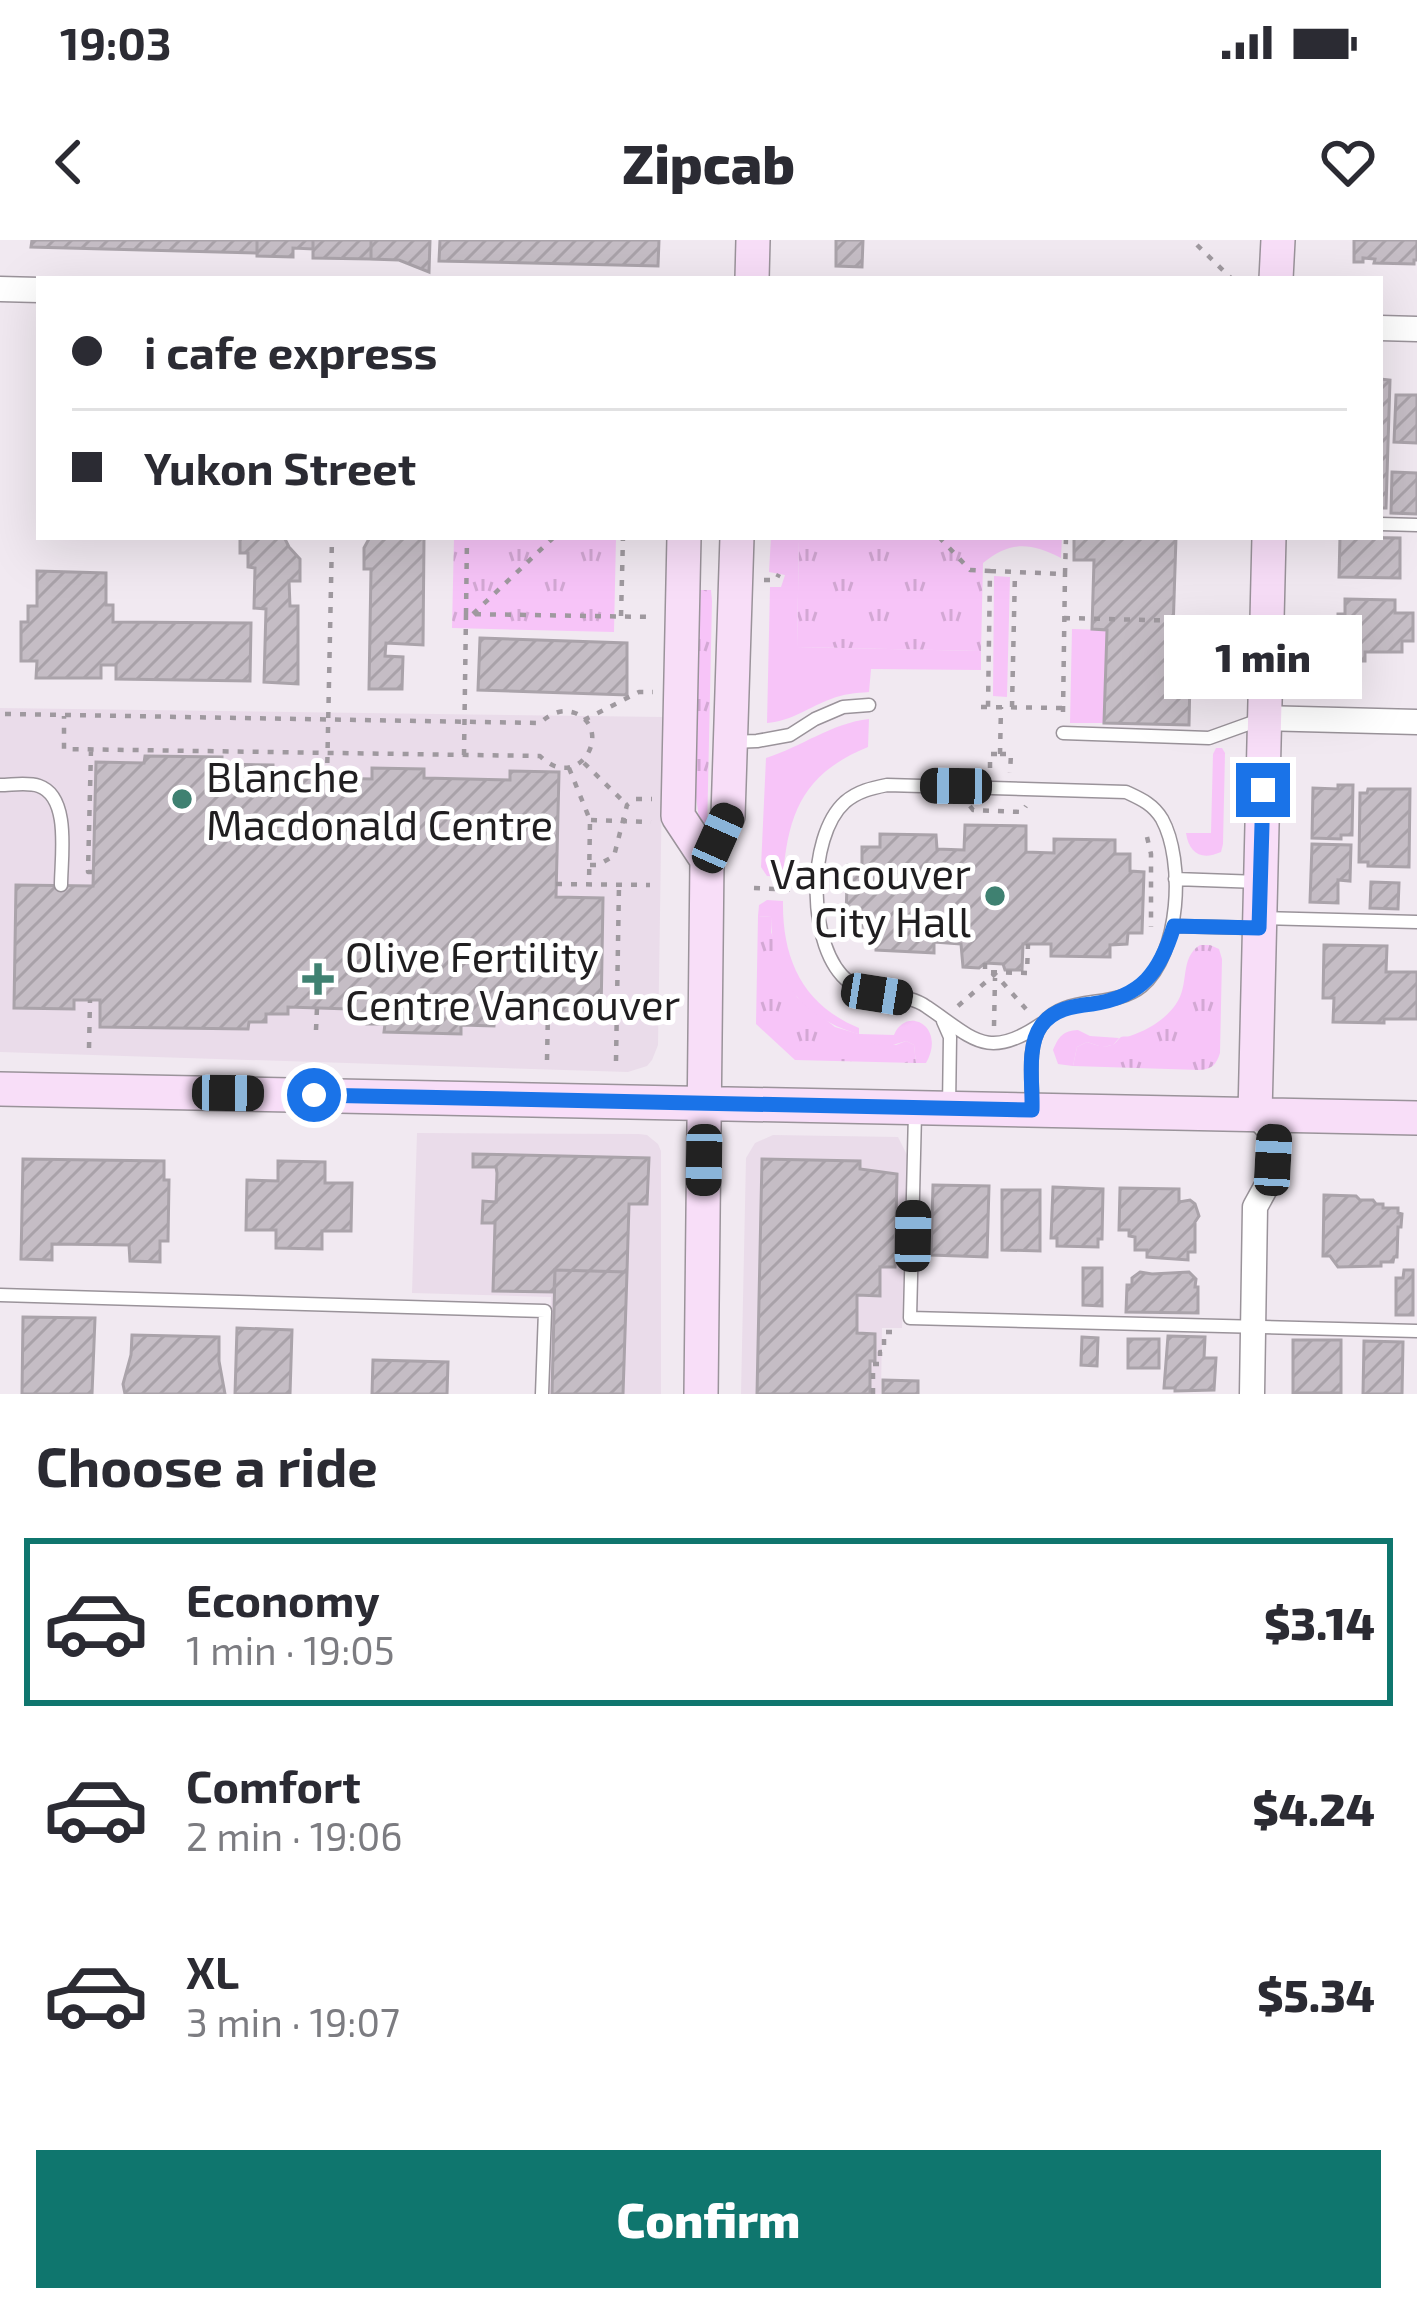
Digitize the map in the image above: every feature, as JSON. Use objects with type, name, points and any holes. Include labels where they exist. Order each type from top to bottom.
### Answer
[{"type":"street","points":[[752,276],[753,240]]},
{"type":"street","points":[[1276,276],[1278,240]]},
{"type":"street","points":[[0,289],[36,290]]},
{"type":"street","points":[[1383,328],[1417,328]]},
{"type":"street","points":[[684,540],[678,815],[707,860]]},
{"type":"street","points":[[701,1394],[707,860],[728,815],[737,540]]},
{"type":"street","points":[[1252,1394],[1255,1207],[1272,1176],[1274,1135],[1255,1114],[1269,540]]},
{"type":"street","points":[[1264,718],[1417,722]]},
{"type":"street","points":[[0,1089],[1417,1118]]},
{"type":"lane","points":[[1383,524],[1417,525]]},
{"type":"lane","points":[[730,742],[790,735],[842,707],[869,705]]},
{"type":"lane","points":[[1063,733],[1209,738],[1264,718]]},
{"type":"lane","points":[[0,784],[38,785],[52,794],[62,813],[61,885]]},
{"type":"lane","points":[[887,785],[1126,792],[1147,801],[1162,820],[1175,879],[1174,926],[1160,964],[1144,985],[1124,997],[1074,1005],[1022,1038],[980,1042],[924,1004],[851,984],[833,966],[823,940],[817,890],[825,832],[845,802],[864,789],[887,785]]},
{"type":"lane","points":[[1175,879],[1260,882]]},
{"type":"lane","points":[[1174,926],[1417,922]]},
{"type":"lane","points":[[943,1020],[950,1037],[932,1107],[910,1318],[1417,1331]]},
{"type":"lane","points":[[1032,1110],[1033,1054],[1042,1024]]},
{"type":"lane","points":[[0,1295],[545,1311],[542,1394]]},
{"type":"path","points":[[1197,245],[1229,276]]},
{"type":"path","points":[[327,778],[332,540]]},
{"type":"path","points":[[464,755],[470,614],[467,540]]},
{"type":"path","points":[[470,614],[551,540]]},
{"type":"path","points":[[621,616],[623,540]]},
{"type":"path","points":[[942,540],[970,570],[1065,574]]},
{"type":"path","points":[[1063,733],[1066,540]]},
{"type":"path","points":[[990,572],[984,707],[1063,708]]},
{"type":"path","points":[[1012,707],[1015,572]]},
{"type":"path","points":[[762,580],[776,580],[778,574]]},
{"type":"path","points":[[470,614],[655,617]]},
{"type":"path","points":[[1064,618],[1229,622]]},
{"type":"path","points":[[584,720],[639,692],[653,692]]},
{"type":"path","points":[[1000,707],[1000,754]]},
{"type":"path","points":[[5,715],[540,723],[563,711],[584,720],[592,740],[582,761],[569,768],[558,768],[540,756],[64,749],[64,716]]},
{"type":"path","points":[[92,750],[88,872],[94,872]]},
{"type":"path","points":[[990,773],[990,754],[1011,754],[1010,773]]},
{"type":"path","points":[[582,761],[627,805]]},
{"type":"path","points":[[569,768],[590,820],[590,884]]},
{"type":"path","points":[[590,865],[614,856],[627,805],[635,799],[652,799]]},
{"type":"path","points":[[966,802],[974,810],[1022,812],[1027,804]]},
{"type":"path","points":[[988,824],[989,810]]},
{"type":"path","points":[[1010,811],[1010,825]]},
{"type":"path","points":[[590,820],[651,821]]},
{"type":"path","points":[[1147,837],[1150,930]]},
{"type":"path","points":[[556,884],[650,885]]},
{"type":"path","points":[[616,1061],[619,885]]},
{"type":"path","points":[[754,888],[807,890]]},
{"type":"path","points":[[986,963],[985,972],[1027,973],[1028,944]]},
{"type":"path","points":[[958,1006],[1003,964]]},
{"type":"path","points":[[998,972],[1026,1009]]},
{"type":"path","points":[[994,1035],[998,972]]},
{"type":"path","points":[[89,1048],[90,1000]]},
{"type":"path","points":[[617,1000],[648,1000]]},
{"type":"path","points":[[316,1030],[317,1008]]},
{"type":"path","points":[[548,1011],[548,1060]]},
{"type":"path","points":[[873,1394],[873,1364],[880,1364],[884,1332],[901,1332]]},
{"type":"shaded area","points":[[0,708],[663,717],[658,1045],[652,1060],[628,1072],[0,1052]]},
{"type":"shaded area","points":[[417,1133],[639,1134],[658,1144],[661,1394],[548,1394],[551,1297],[412,1293]]},
{"type":"shaded area","points":[[773,1135],[898,1137],[907,1155],[902,1328],[882,1328],[881,1394],[741,1394],[746,1158],[755,1143]]},
{"type":"green space","points":[[454,540],[616,540],[614,632],[452,628]]},
{"type":"green space","points":[[771,540],[799,540],[797,647],[981,651],[981,670],[871,669],[869,692],[836,697],[767,723],[770,587],[781,587],[785,575],[769,572]]},
{"type":"green space","points":[[799,540],[1062,540],[1061,558],[1020,546],[983,563],[981,651],[797,647]]},
{"type":"green space","points":[[994,576],[1010,577],[1007,697],[993,696]]},
{"type":"green space","points":[[699,590],[711,590],[712,601],[707,833],[701,834],[694,782]]},
{"type":"green space","points":[[1072,629],[1107,630],[1104,723],[1070,723]]},
{"type":"green space","points":[[869,719],[868,747],[814,782],[795,814],[783,877],[767,876],[761,867],[766,758],[842,725]]},
{"type":"green space","points":[[1216,748],[1225,753],[1223,844],[1221,852],[1202,855],[1190,846],[1186,833],[1211,833]]},
{"type":"green space","points":[[767,900],[783,901],[792,961],[823,1007],[859,1028],[859,1034],[894,1035],[907,1022],[922,1024],[932,1039],[926,1063],[916,1063],[914,1045],[906,1041],[884,1045],[861,1041],[858,1034],[805,1005],[793,992],[777,958],[771,917],[758,916],[759,905]]},
{"type":"green space","points":[[758,916],[771,917],[771,932],[797,997],[835,1027],[896,1045],[906,1041],[914,1045],[916,1063],[795,1060],[756,1024]]},
{"type":"green space","points":[[1200,945],[1219,949],[1222,959],[1220,1053],[1213,1066],[1200,1070],[1073,1066],[1077,1047],[1087,1042],[1111,1045],[1167,1014],[1180,997],[1189,957]]},
{"type":"green space","points":[[1078,1030],[1119,1038],[1102,1047],[1087,1042],[1077,1047],[1073,1066],[1058,1064],[1053,1050],[1057,1041]]},
{"type":"building","points":[[32,240],[257,240],[257,253],[31,247]]},
{"type":"building","points":[[257,240],[313,240],[313,249],[293,248],[293,257],[257,256]]},
{"type":"building","points":[[313,240],[371,240],[371,259],[313,258]]},
{"type":"building","points":[[371,240],[430,240],[429,272],[399,260],[371,259]]},
{"type":"building","points":[[440,240],[659,240],[658,266],[439,261]]},
{"type":"building","points":[[836,240],[863,240],[862,267],[836,266]]},
{"type":"building","points":[[1354,240],[1417,240],[1417,260],[1414,264],[1374,263],[1375,259],[1363,258],[1363,262],[1354,262]]},
{"type":"building","points":[[1383,379],[1390,380],[1383,508]]},
{"type":"building","points":[[1396,395],[1417,395],[1417,443],[1394,442]]},
{"type":"building","points":[[1392,472],[1417,473],[1417,514],[1391,513]]},
{"type":"building","points":[[1400,538],[1400,578],[1339,577],[1340,540]]},
{"type":"building","points":[[240,540],[286,540],[300,559],[300,581],[289,581],[290,606],[298,606],[298,684],[264,682],[266,609],[254,608],[255,568],[248,567],[248,553],[240,553]]},
{"type":"building","points":[[368,540],[424,540],[423,645],[386,643],[385,656],[403,657],[402,689],[369,689],[371,569],[364,569]]},
{"type":"building","points":[[1074,540],[1176,540],[1173,631],[1191,631],[1189,725],[1104,723],[1107,630],[1092,629],[1094,560],[1074,560]]},
{"type":"building","points":[[37,571],[106,573],[106,605],[113,605],[113,622],[251,623],[250,681],[116,679],[116,665],[101,665],[101,678],[36,678],[37,661],[21,661],[21,622],[28,622],[28,606],[37,606]]},
{"type":"building","points":[[1345,599],[1395,600],[1395,613],[1413,613],[1413,641],[1402,641],[1402,652],[1365,652],[1365,661],[1337,661],[1338,614],[1345,614]]},
{"type":"building","points":[[480,638],[627,643],[627,695],[478,690]]},
{"type":"building","points":[[145,756],[222,757],[222,764],[273,765],[273,777],[372,779],[372,768],[424,769],[424,778],[510,780],[510,771],[559,772],[556,897],[603,898],[601,1016],[530,1010],[530,1018],[495,1018],[494,1026],[461,1025],[461,1034],[384,1032],[385,1024],[367,1024],[367,1015],[349,1015],[349,1009],[288,1007],[288,1014],[266,1014],[266,1022],[249,1022],[248,1029],[100,1027],[100,1000],[74,1000],[74,1009],[14,1008],[16,885],[93,886],[96,762],[144,763]]},
{"type":"building","points":[[1338,785],[1353,785],[1352,835],[1312,838],[1313,788],[1338,789]]},
{"type":"building","points":[[1410,789],[1409,867],[1359,862],[1360,793]]},
{"type":"building","name":"Vancouver City Hall","points":[[965,825],[1026,826],[1026,852],[1054,853],[1054,839],[1115,840],[1115,854],[1130,854],[1130,871],[1144,872],[1142,933],[1128,933],[1127,944],[1110,945],[1110,957],[1051,956],[1051,944],[1023,944],[1022,970],[985,963],[979,968],[963,967],[961,944],[934,942],[934,953],[876,950],[876,938],[860,938],[860,920],[846,920],[848,865],[862,865],[862,847],[880,847],[880,834],[936,835],[937,849],[964,850]]},
{"type":"building","points":[[1312,844],[1351,845],[1350,881],[1338,880],[1338,903],[1310,902]]},
{"type":"building","points":[[1371,882],[1399,883],[1398,909],[1370,908]]},
{"type":"building","points":[[1324,945],[1387,946],[1386,972],[1417,972],[1417,1019],[1333,1022],[1334,998],[1323,998]]},
{"type":"building","points":[[473,1154],[649,1158],[647,1204],[629,1204],[627,1272],[555,1270],[554,1292],[493,1291],[495,1223],[482,1223],[483,1201],[496,1202],[497,1173],[496,1167],[473,1167]]},
{"type":"building","points":[[23,1159],[164,1161],[164,1180],[169,1180],[168,1241],[160,1241],[160,1262],[130,1261],[129,1245],[52,1244],[52,1260],[21,1259]]},
{"type":"building","points":[[762,1159],[860,1161],[860,1169],[897,1174],[895,1267],[880,1267],[880,1296],[857,1295],[857,1333],[875,1334],[870,1394],[757,1394]]},
{"type":"building","points":[[278,1161],[325,1162],[325,1183],[352,1183],[351,1231],[322,1231],[322,1249],[276,1248],[276,1230],[246,1230],[247,1180],[278,1181]]},
{"type":"building","points":[[933,1185],[989,1186],[987,1257],[931,1255]]},
{"type":"building","points":[[1053,1187],[1103,1189],[1098,1247],[1057,1246],[1057,1238],[1051,1238]]},
{"type":"building","points":[[1120,1188],[1179,1189],[1179,1202],[1195,1204],[1199,1216],[1195,1252],[1188,1252],[1188,1260],[1147,1257],[1147,1250],[1135,1250],[1135,1237],[1129,1236],[1129,1230],[1119,1230]]},
{"type":"building","points":[[1002,1190],[1040,1190],[1040,1251],[1002,1250]]},
{"type":"building","points":[[1324,1195],[1356,1196],[1383,1204],[1383,1208],[1398,1208],[1401,1227],[1393,1262],[1338,1267],[1330,1256],[1323,1256]]},
{"type":"building","points":[[1083,1268],[1102,1268],[1102,1306],[1083,1305]]},
{"type":"building","points":[[555,1270],[627,1272],[623,1394],[552,1394]]},
{"type":"building","points":[[1404,1270],[1413,1270],[1413,1315],[1396,1315],[1396,1278],[1403,1278]]},
{"type":"building","points":[[1140,1272],[1189,1272],[1198,1287],[1198,1313],[1126,1312],[1127,1285]]},
{"type":"building","points":[[23,1317],[95,1318],[92,1394],[22,1394]]},
{"type":"building","points":[[237,1328],[292,1330],[290,1394],[235,1394]]},
{"type":"building","points":[[132,1335],[219,1337],[225,1394],[125,1394]]},
{"type":"building","points":[[1168,1336],[1205,1337],[1204,1358],[1216,1358],[1214,1390],[1164,1388]]},
{"type":"building","points":[[1082,1337],[1098,1338],[1097,1366],[1081,1365]]},
{"type":"building","points":[[1128,1339],[1159,1339],[1159,1368],[1128,1368]]},
{"type":"building","points":[[1293,1340],[1341,1340],[1341,1393],[1293,1393]]},
{"type":"building","points":[[1364,1341],[1403,1342],[1402,1394],[1363,1394]]},
{"type":"building","points":[[373,1360],[448,1362],[447,1394],[372,1394]]},
{"type":"building","points":[[883,1380],[918,1381],[918,1394],[883,1394]]},
{"type":"place","name":"Blanche Macdonald Centre","points":[[182,799]]},
{"type":"place","name":"Vancouver City Hall","points":[[995,896]]},
{"type":"place","name":"Olive Fertility Centre Vancouver","points":[[318,979]]},
{"type":"route","points":[[314,1095],[1032,1110],[1035,1040],[1042,1024],[1055,1013],[1124,997],[1144,985],[1160,964],[1174,926],[1259,928],[1263,790]]}]
